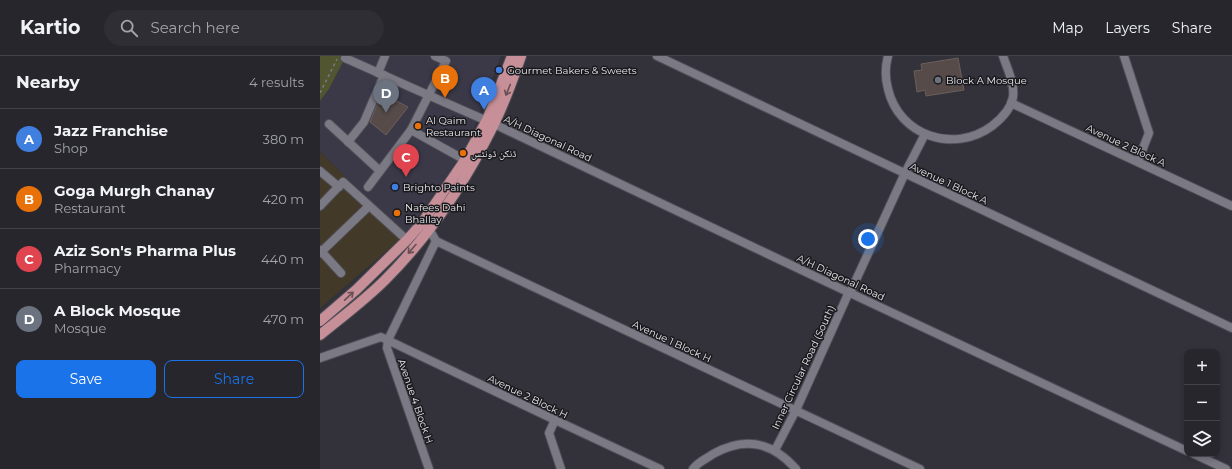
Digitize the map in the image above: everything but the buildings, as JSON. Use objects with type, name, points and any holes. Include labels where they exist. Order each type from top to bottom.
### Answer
[{"type":"main road","points":[[320,335],[360,303],[385,280],[426,226],[465,160],[491,122],[512,56]]},
{"type":"main road","points":[[320,321],[356,290],[407,240],[426,226],[446,206],[465,177],[521,56]]},
{"type":"street","points":[[348,142],[364,122],[381,74],[385,56]]},
{"type":"street","points":[[368,187],[411,130],[446,61],[436,56]]},
{"type":"street","name":"Avenue 1 Block A","points":[[657,56],[1232,328]]},
{"type":"street","points":[[888,56],[886,77],[889,94],[905,119],[925,134],[945,139],[958,140],[971,137],[986,130],[998,121],[1011,103],[1013,96],[1012,87],[1002,56]]},
{"type":"street","points":[[1124,56],[1149,132],[1138,161]]},
{"type":"street","name":"A/H Diagonal Road","points":[[342,57],[491,122],[1184,450]]},
{"type":"street","name":"Avenue 2 Block A","points":[[1011,103],[1232,206]]},
{"type":"street","points":[[329,124],[380,171]]},
{"type":"street","points":[[411,130],[465,160]]},
{"type":"street","name":"Inner Circular Road (South)","points":[[775,450],[796,410],[905,173],[925,134]]},
{"type":"street","points":[[320,171],[339,187]]},
{"type":"street","points":[[320,206],[343,182],[407,240]]},
{"type":"street","points":[[341,273],[320,252],[369,206]]},
{"type":"street","points":[[320,358],[378,337],[388,340],[436,241],[426,226]]},
{"type":"street","name":"Avenue 1 Block H","points":[[436,241],[920,469]]},
{"type":"street","name":"Avenue 2 Block H","points":[[388,340],[660,469]]},
{"type":"street","name":"Avenue 4 Block H","points":[[388,340],[387,351],[429,469]]},
{"type":"street","points":[[555,420],[549,434],[561,469]]},
{"type":"street","points":[[694,469],[696,464],[716,453],[739,444],[758,444],[775,450],[787,459],[796,469]]},
{"type":"street","points":[[1200,457],[1226,469]]},
{"type":"path","points":[[320,93],[342,57]]},
{"type":"shaded area","points":[[346,56],[501,56],[467,146],[405,235],[320,152],[320,101],[329,89]]},
{"type":"shaded area","points":[[320,152],[405,235],[320,308]]},
{"type":"green space","points":[[320,56],[346,56],[329,89],[320,101]]},
{"type":"place","name":"Gourmet Bakers & Sweets","points":[[499,70]]},
{"type":"place","name":"Block A Mosque","points":[[938,80]]},
{"type":"place","name":"Goga Murgh Chanay","points":[[445,98]]},
{"type":"place","name":"Jazz Franchise","points":[[484,110]]},
{"type":"place","name":"A Block Mosque","points":[[386,113]]},
{"type":"place","name":"Al Qaim Restaurant","points":[[418,126]]},
{"type":"place","name":"ڈنکن ڈونٹس","points":[[463,153]]},
{"type":"place","name":"Aziz Son's Pharma Plus","points":[[406,177]]},
{"type":"place","name":"Brighto Paints","points":[[395,187]]},
{"type":"place","name":"Nafees Dahi Bhallay","points":[[397,213]]}]
